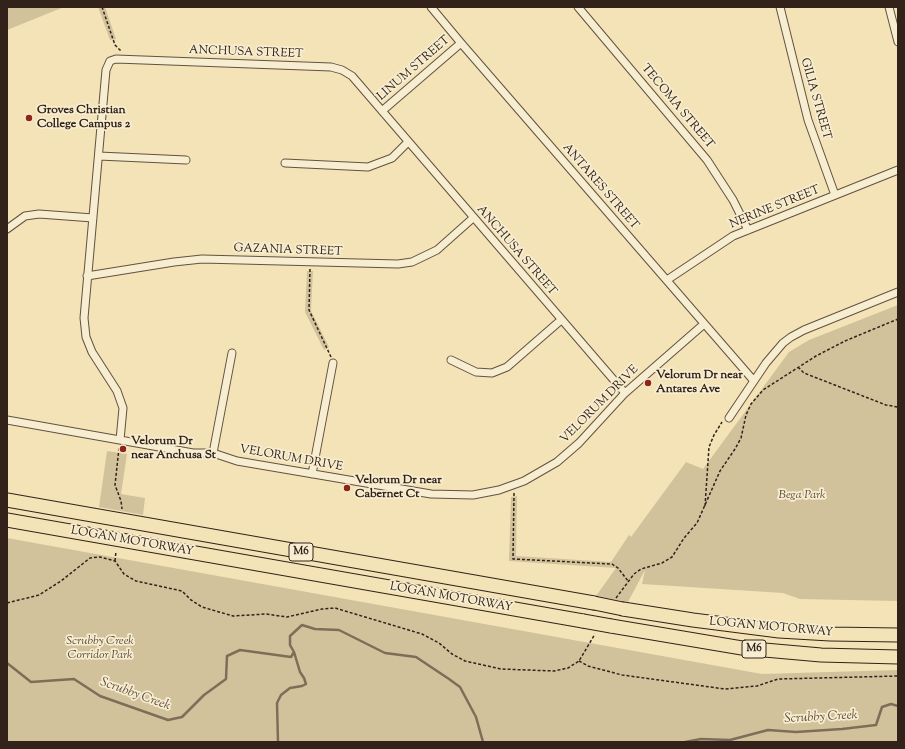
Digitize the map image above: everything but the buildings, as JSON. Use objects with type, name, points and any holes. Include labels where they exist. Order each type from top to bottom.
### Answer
[{"type":"highway","name":"LOGAN MOTORWAY","points":[[7,500],[594,604],[700,621],[778,631],[830,634],[898,635]]},
{"type":"highway","name":"LOGAN MOTORWAY","points":[[7,520],[742,648],[821,655],[898,657]]},
{"type":"street","name":"ANTARES STREET","points":[[431,7],[754,381]]},
{"type":"street","name":"TECOMA STREET","points":[[578,7],[716,172],[734,200],[748,230]]},
{"type":"street","name":"GILIA STREET","points":[[780,7],[808,120],[836,195]]},
{"type":"street","points":[[889,7],[898,42]]},
{"type":"street","name":"LINUM STREET","points":[[382,111],[461,43]]},
{"type":"street","name":"ANCHUSA STREET","points":[[122,59],[332,67],[342,70],[352,76],[625,393]]},
{"type":"street","points":[[120,440],[123,408],[116,391],[92,352],[86,337],[84,318],[106,70],[110,61],[122,59]]},
{"type":"street","points":[[285,163],[368,167],[392,158],[408,142]]},
{"type":"street","points":[[99,156],[186,160]]},
{"type":"street","name":"NERINE STREET","points":[[667,280],[724,241],[898,170]]},
{"type":"street","points":[[7,229],[25,216],[39,214],[93,218]]},
{"type":"street","name":"GAZANIA STREET","points":[[88,276],[174,262],[202,260],[379,265],[412,262],[437,250],[473,218]]},
{"type":"street","points":[[729,418],[776,351],[791,337],[804,330],[898,292]]},
{"type":"street","points":[[451,360],[476,372],[492,373],[507,367],[561,320]]},
{"type":"street","name":"VELORUM DRIVE","points":[[7,420],[193,453],[213,453],[238,461],[312,474],[446,495],[473,495],[512,486],[545,470],[568,453],[625,393],[704,324]]},
{"type":"street","points":[[213,453],[232,353]]},
{"type":"street","points":[[312,474],[333,363]]},
{"type":"path","points":[[102,7],[115,45],[121,51],[122,59]]},
{"type":"path","points":[[310,262],[309,310],[333,363]]},
{"type":"path","points":[[622,589],[641,569],[662,564],[672,557],[684,538],[697,523],[720,471],[735,449],[740,438],[746,415],[751,404],[763,390],[798,367],[845,341],[898,319]]},
{"type":"path","points":[[798,367],[804,373],[886,405],[898,406]]},
{"type":"path","points":[[705,507],[709,447],[719,426],[729,418]]},
{"type":"path","points":[[120,440],[115,485],[121,501],[122,511]]},
{"type":"path","points":[[512,486],[514,496],[513,559],[612,564],[618,568],[628,581]]},
{"type":"path","points":[[115,562],[116,551]]},
{"type":"path","points":[[7,603],[39,595],[61,581],[90,558],[100,557],[115,562],[124,574],[136,581],[182,591],[191,600],[202,607],[218,612],[233,616],[266,614],[287,617],[298,616],[307,612],[322,609],[335,608],[422,634],[439,643],[452,654],[465,661],[501,669],[554,671],[568,668],[579,661],[588,666],[622,675],[726,689],[757,686],[778,679],[898,676]]},
{"type":"green space","points":[[7,7],[64,7],[7,30]]},
{"type":"green space","points":[[98,7],[105,7],[116,39],[110,40]]},
{"type":"green space","points":[[307,271],[313,271],[311,311],[329,347],[324,350],[305,312]]},
{"type":"green space","name":"Bega Park","points":[[898,305],[898,601],[800,599],[783,593],[642,584],[645,570],[628,602],[596,596],[616,568],[509,561],[511,497],[517,496],[516,556],[611,562],[629,535],[631,537],[686,462],[703,469],[789,352],[809,340]]},
{"type":"green space","points":[[107,451],[127,454],[121,494],[145,498],[143,515],[99,507]]},
{"type":"green space","name":"Scrubby Creek Corridor Park","points":[[7,538],[762,674],[898,670],[898,742],[7,742]]},
{"type":"waterway","name":"Scrubby Creek","points":[[7,663],[31,682],[74,679],[100,696],[168,720],[182,717],[204,695],[226,679],[227,656],[240,650],[291,657],[294,652],[290,645],[290,636],[302,625],[315,629],[339,630],[385,653],[416,657],[460,687],[476,717],[483,742]]},
{"type":"waterway","points":[[278,742],[277,703],[281,695],[290,688],[306,684],[300,672],[294,652]]},
{"type":"waterway","name":"Scrubby Creek","points":[[685,742],[701,739],[730,740],[768,730],[796,732],[876,725],[882,707],[891,704],[898,706]]},
{"type":"place","name":"Groves Christian College Campus 2","points":[[29,118]]},
{"type":"place","name":"Velorum Dr near Antares Ave","points":[[648,383]]},
{"type":"place","name":"Velorum Dr near Anchusa St","points":[[123,449]]},
{"type":"place","name":"Velorum Dr near Cabernet Ct","points":[[347,488]]}]
